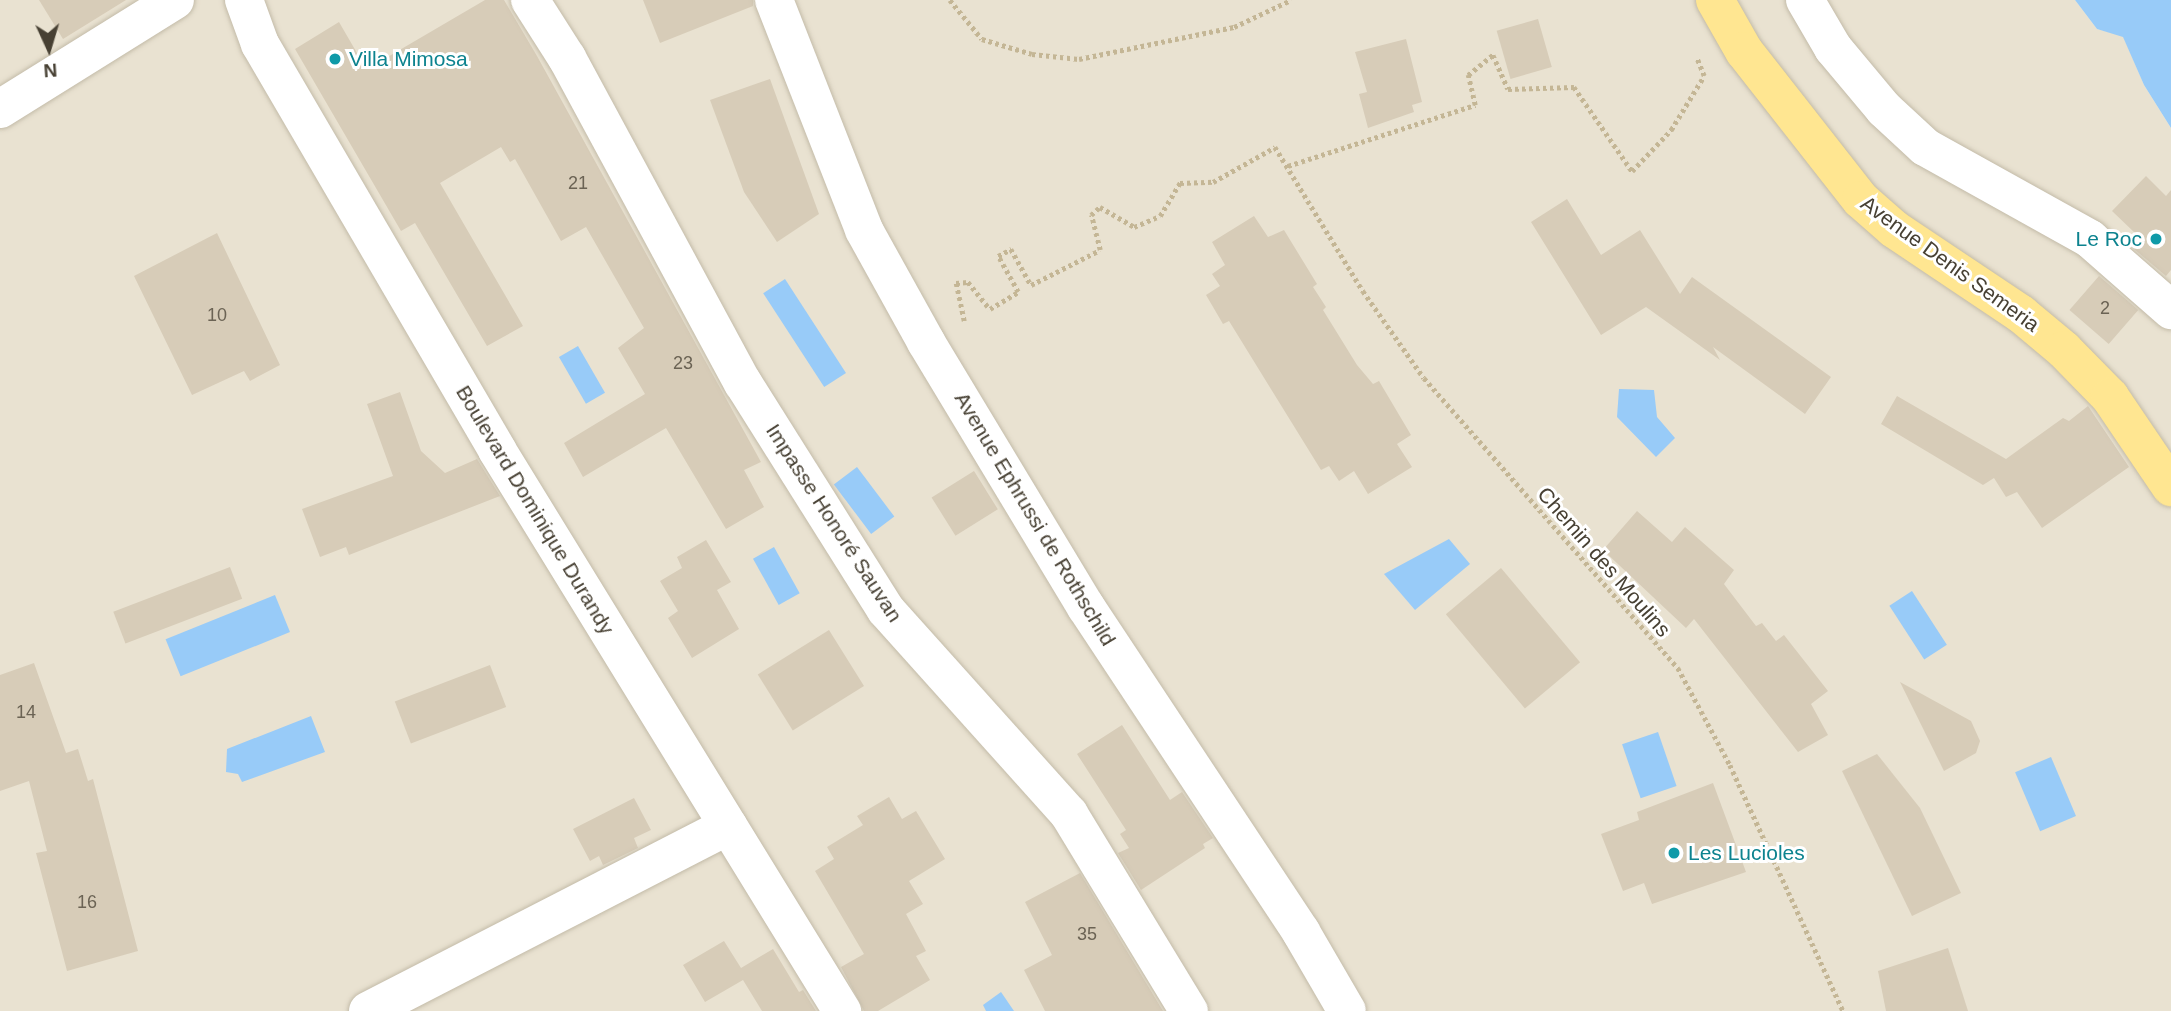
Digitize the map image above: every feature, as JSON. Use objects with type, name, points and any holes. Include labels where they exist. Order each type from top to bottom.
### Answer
[{"type":"main road","name":"Avenue Denis Semeria","points":[[1715,0],[1744,51],[1861,200],[1894,229],[2021,314],[2064,350],[2110,397],[2171,486]]},
{"type":"street","points":[[0,109],[175,0]]},
{"type":"street","name":"Boulevard Dominique Durandy","points":[[244,0],[260,44],[483,426],[842,1011]]},
{"type":"street","name":"Impasse Honoré Sauvan","points":[[530,0],[567,58],[743,383],[886,610],[1069,814],[1189,1011]]},
{"type":"street","name":"Avenue Ephrussi de Rothschild","points":[[774,0],[864,230],[926,342],[1086,607],[1301,932],[1347,1011]]},
{"type":"street","points":[[1805,0],[1833,48],[1884,109],[1924,147],[2090,239],[2171,310]]},
{"type":"street","points":[[368,1011],[728,826]]},
{"type":"path","points":[[950,0],[982,39],[1032,54],[1079,59],[1234,27],[1292,0]]},
{"type":"path","points":[[1287,166],[1475,105],[1468,75],[1493,55],[1508,89],[1574,87],[1632,172],[1671,130],[1704,76],[1693,51]]},
{"type":"path","name":"Chemin des Moulins","points":[[926,342],[965,324],[956,283],[968,282],[990,309],[1018,292],[998,256],[1010,249],[1031,285],[1100,250],[1091,215],[1100,207],[1134,227],[1160,216],[1180,183],[1213,182],[1275,147],[1363,291],[1424,378],[1678,668],[1730,765],[1843,1011]]},
{"type":"shaded area","points":[[0,0],[2075,0],[2097,29],[2123,36],[2144,85],[2171,128],[2171,1011],[0,1011]]},
{"type":"water","points":[[2075,0],[2171,0],[2171,128],[2144,85],[2123,37],[2097,29]]},
{"type":"water","points":[[785,279],[846,373],[824,387],[763,293]]},
{"type":"water","points":[[578,346],[605,393],[586,404],[559,357]]},
{"type":"water","points":[[1619,389],[1654,390],[1657,417],[1675,438],[1656,457],[1617,417]]},
{"type":"water","points":[[857,467],[894,517],[871,534],[834,484]]},
{"type":"water","points":[[1449,539],[1470,564],[1415,610],[1384,574]]},
{"type":"water","points":[[774,547],[800,593],[779,605],[753,559]]},
{"type":"water","points":[[1912,591],[1947,645],[1924,659],[1889,606]]},
{"type":"water","points":[[275,595],[290,632],[181,676],[166,639]]},
{"type":"water","points":[[311,716],[325,752],[242,782],[238,774],[226,772],[227,749]]},
{"type":"water","points":[[1658,732],[1677,786],[1641,798],[1622,744]]},
{"type":"water","points":[[2051,757],[2076,816],[2040,831],[2015,772]]},
{"type":"water","points":[[1001,992],[1014,1011],[986,1011],[983,1005]]},
{"type":"building","points":[[39,0],[126,0],[63,39]]},
{"type":"building","points":[[485,0],[504,0],[761,462],[744,470],[764,507],[726,529],[666,428],[583,477],[564,443],[645,394],[618,348],[644,328],[586,227],[561,241],[515,159],[510,162],[501,147],[440,183],[523,326],[487,346],[415,223],[401,231],[295,49],[339,22],[357,53],[364,49],[374,65]]},
{"type":"building","points":[[643,0],[753,0],[753,6],[660,43]]},
{"type":"building","points":[[1538,19],[1552,67],[1510,79],[1497,31]]},
{"type":"building","points":[[1406,39],[1422,102],[1412,105],[1414,112],[1368,128],[1359,94],[1367,92],[1355,52]]},
{"type":"building","points":[[770,79],[819,214],[777,242],[744,192],[710,100]]},
{"type":"building","name":"Le Roc","points":[[2146,176],[2166,196],[2171,190],[2171,270],[2166,276],[2127,243],[2135,233],[2112,211]]},
{"type":"building","points":[[1567,199],[1601,255],[1640,230],[1680,294],[1692,277],[1831,377],[1805,414],[1713,347],[1720,360],[1646,307],[1601,335],[1531,222]]},
{"type":"building","points":[[1254,216],[1268,237],[1284,230],[1317,284],[1313,287],[1326,307],[1323,310],[1357,365],[1373,384],[1379,381],[1411,435],[1397,444],[1412,467],[1368,494],[1354,471],[1339,481],[1329,466],[1321,470],[1229,321],[1223,324],[1206,295],[1220,286],[1212,274],[1225,265],[1212,242]]},
{"type":"building","points":[[217,233],[280,365],[250,381],[244,371],[192,395],[134,276]]},
{"type":"building","points":[[2099,276],[2138,310],[2109,344],[2069,310]]},
{"type":"building","points":[[400,392],[421,451],[445,473],[477,459],[500,496],[349,555],[346,547],[320,557],[302,509],[393,476],[367,404]]},
{"type":"building","points":[[1897,396],[2006,459],[2063,418],[2069,421],[2088,406],[2129,467],[2042,528],[2017,492],[2006,497],[1994,478],[1983,485],[1881,424]]},
{"type":"building","points":[[974,471],[998,509],[955,536],[932,497]]},
{"type":"building","points":[[1637,511],[1672,542],[1685,527],[1734,570],[1724,584],[1756,626],[1762,623],[1776,641],[1784,635],[1828,691],[1811,704],[1828,735],[1798,752],[1694,619],[1686,628],[1603,550]]},
{"type":"building","points":[[706,540],[731,582],[717,590],[739,629],[692,658],[668,618],[678,611],[660,581],[682,568],[677,557]]},
{"type":"building","points":[[230,567],[242,599],[125,644],[113,612]]},
{"type":"building","points":[[1501,568],[1580,662],[1525,709],[1446,614]]},
{"type":"building","points":[[829,630],[864,686],[793,730],[758,675]]},
{"type":"building","points":[[34,663],[66,753],[78,749],[88,781],[93,779],[138,951],[67,971],[36,853],[47,851],[29,781],[0,791],[0,675]]},
{"type":"building","points":[[490,665],[506,707],[411,744],[395,702]]},
{"type":"building","points":[[1900,682],[1971,721],[1980,741],[1976,753],[1944,771]]},
{"type":"building","points":[[1122,725],[1170,800],[1182,792],[1213,838],[1203,844],[1205,848],[1141,890],[1118,853],[1129,848],[1120,834],[1126,830],[1077,754]]},
{"type":"building","points":[[1877,754],[1920,808],[1961,893],[1912,916],[1842,771]]},
{"type":"building","name":"Les Lucioles","points":[[1713,783],[1746,872],[1652,904],[1644,883],[1623,891],[1601,834],[1639,820],[1637,812]]},
{"type":"building","points":[[889,797],[902,819],[916,811],[945,859],[909,881],[923,904],[906,914],[926,951],[916,956],[930,980],[878,1011],[864,1011],[841,967],[864,954],[815,871],[834,859],[827,847],[863,825],[857,816]]},
{"type":"building","points":[[634,798],[651,830],[634,838],[638,848],[603,865],[599,856],[590,861],[573,829]]},
{"type":"building","points":[[1080,873],[1163,1011],[1045,1011],[1024,970],[1052,955],[1025,902]]},
{"type":"building","points":[[724,941],[741,968],[773,949],[799,992],[803,990],[816,1011],[762,1011],[743,980],[705,1002],[683,965]]},
{"type":"building","points":[[1948,948],[1968,1011],[1886,1011],[1878,971]]},
{"type":"place","name":"Villa Mimosa","points":[[335,59]]},
{"type":"place","name":"Le Roc","points":[[2156,239]]},
{"type":"place","name":"Les Lucioles","points":[[1674,853]]}]
